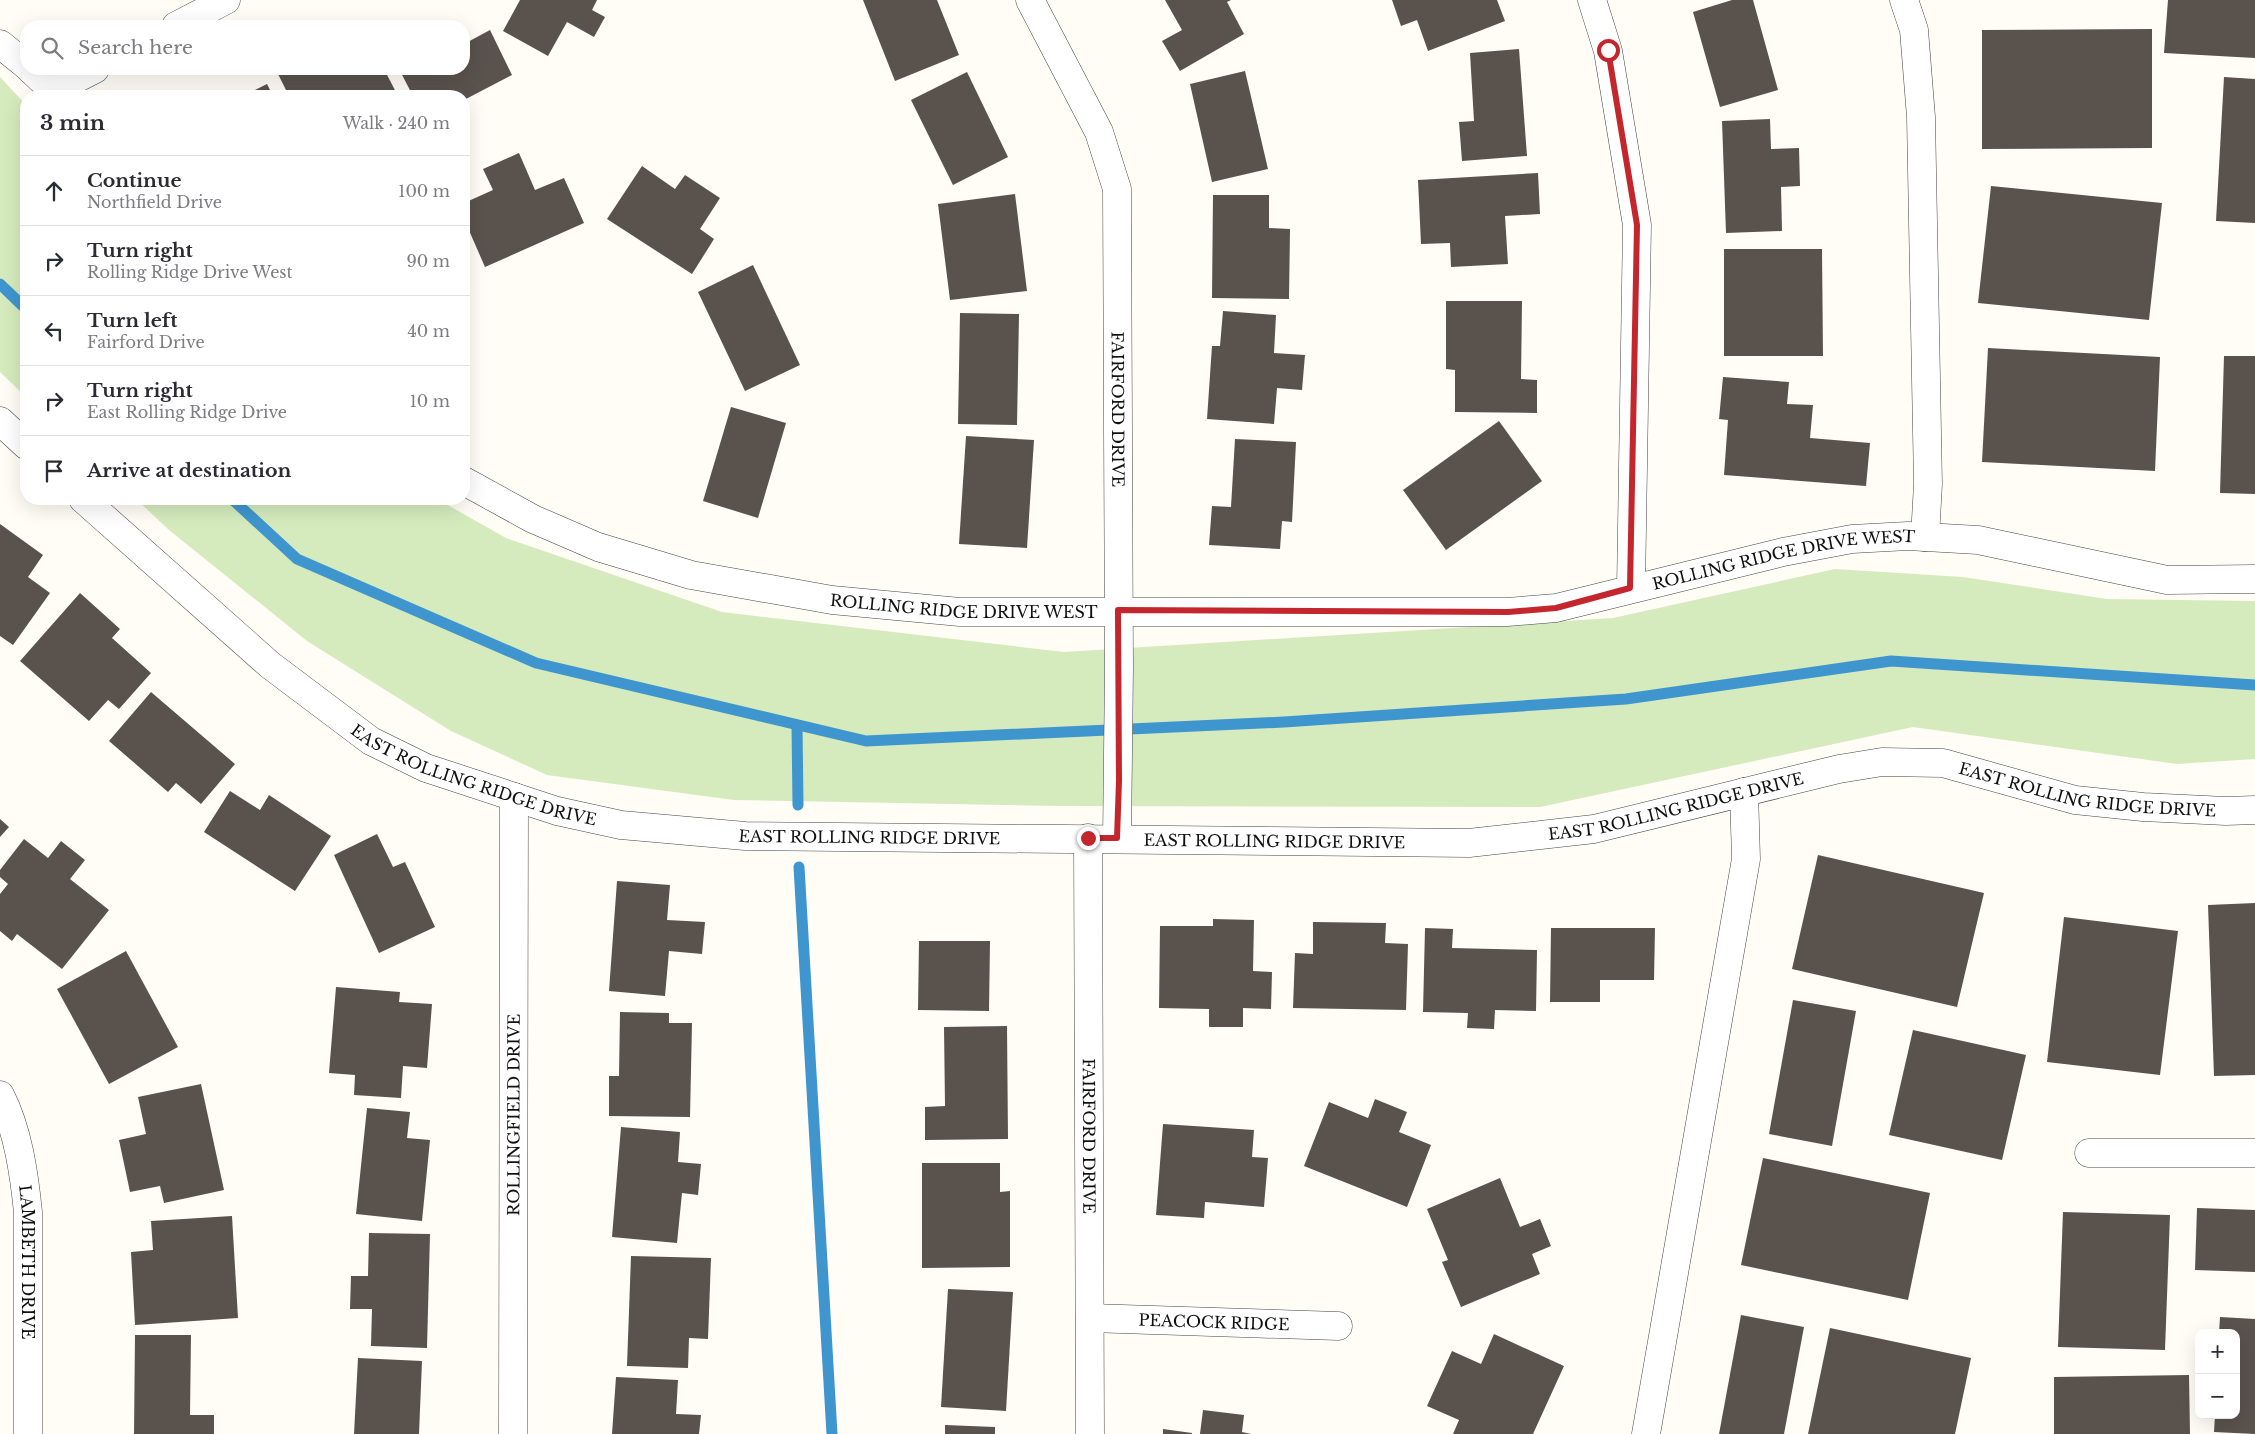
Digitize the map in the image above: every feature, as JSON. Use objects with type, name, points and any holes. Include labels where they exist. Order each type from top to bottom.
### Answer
[{"type":"street","points":[[188,20],[226,0]]},
{"type":"street","name":"FAIRFORD DRIVE","points":[[1030,0],[1099,132],[1117,189],[1119,668],[1117,838]]},
{"type":"street","points":[[1592,0],[1608,50],[1637,225],[1630,588]]},
{"type":"street","points":[[1904,0],[1914,30],[1921,117],[1928,484],[1925,537]]},
{"type":"street","points":[[0,44],[20,60]]},
{"type":"street","points":[[36,75],[53,90]]},
{"type":"street","points":[[61,90],[85,75]]},
{"type":"street","points":[[0,421],[20,439]]},
{"type":"street","name":"ROLLING RIDGE DRIVE WEST","points":[[470,484],[533,519],[598,547],[691,575],[832,600],[960,612],[1118,610],[1508,612],[1556,608],[1630,588],[1783,552],[1852,540],[1925,537],[1978,540],[2167,580],[2255,579]]},
{"type":"street","name":"EAST ROLLING RIDGE DRIVE","points":[[90,505],[270,665],[371,741],[426,768],[557,811],[621,825],[745,836],[872,839],[1117,838],[1469,843],[1594,829],[1839,768],[1882,762],[1943,763],[2076,800],[2143,807],[2226,811],[2255,810]]},
{"type":"street","points":[[1646,1434],[1746,859],[1744,792]]},
{"type":"street","name":"ROLLINGFIELD DRIVE","points":[[513,1434],[514,797]]},
{"type":"street","name":"FAIRFORD DRIVE","points":[[1088,838],[1090,1434]]},
{"type":"street","name":"LAMBETH DRIVE","points":[[0,1094],[6,1107],[24,1176],[28,1212],[28,1434]]},
{"type":"street","points":[[2089,1153],[2255,1153]]},
{"type":"street","name":"PEACOCK RIDGE","points":[[1090,1318],[1338,1326]]},
{"type":"green space","points":[[0,77],[20,99],[20,391],[0,372]]},
{"type":"green space","points":[[142,505],[448,505],[506,538],[722,612],[1064,652],[1613,618],[1835,569],[1963,577],[2107,599],[2255,601],[2255,759],[2177,764],[1913,727],[1540,807],[1059,806],[734,800],[547,775],[451,731],[307,641],[169,530]]},
{"type":"building","points":[[520,0],[597,0],[592,10],[605,17],[594,37],[567,22],[548,56],[503,31]]},
{"type":"building","points":[[863,0],[937,0],[959,55],[895,81]]},
{"type":"building","points":[[1165,0],[1231,0],[1227,2],[1244,34],[1180,71],[1162,41],[1182,30]]},
{"type":"building","points":[[1392,0],[1497,0],[1505,21],[1428,51],[1417,20],[1401,26]]},
{"type":"building","points":[[1732,0],[1753,0],[1778,90],[1720,107],[1693,12]]},
{"type":"building","points":[[2168,0],[2255,0],[2255,58],[2164,53]]},
{"type":"building","points":[[2152,29],[2152,148],[1982,149],[1982,30]]},
{"type":"building","points":[[490,30],[512,75],[470,97],[470,90],[410,90],[402,75],[470,75],[470,41]]},
{"type":"building","points":[[1519,49],[1527,156],[1462,161],[1459,122],[1474,121],[1470,53]]},
{"type":"building","points":[[1245,71],[1268,169],[1212,182],[1190,84]]},
{"type":"building","points":[[967,72],[1008,157],[953,185],[911,100]]},
{"type":"building","points":[[278,75],[387,75],[395,90],[286,90]]},
{"type":"building","points":[[2224,77],[2255,79],[2255,223],[2216,221]]},
{"type":"building","points":[[267,84],[270,90],[255,90]]},
{"type":"building","points":[[1770,119],[1771,149],[1799,148],[1800,186],[1781,187],[1782,231],[1726,233],[1722,121]]},
{"type":"building","points":[[519,153],[535,190],[564,178],[584,223],[485,267],[470,233],[470,200],[493,190],[483,169]]},
{"type":"building","points":[[642,166],[675,189],[685,175],[720,198],[700,229],[714,239],[692,274],[607,219]]},
{"type":"building","points":[[1538,173],[1540,214],[1505,216],[1508,264],[1451,267],[1450,243],[1421,244],[1418,180]]},
{"type":"building","points":[[1991,186],[2162,203],[2149,320],[1978,303]]},
{"type":"building","points":[[1015,194],[1027,291],[950,300],[938,204]]},
{"type":"building","points":[[1213,195],[1269,195],[1269,228],[1290,229],[1289,299],[1212,298]]},
{"type":"building","points":[[1724,249],[1822,249],[1823,356],[1724,356]]},
{"type":"building","points":[[753,265],[800,365],[745,391],[698,292]]},
{"type":"building","points":[[1446,301],[1522,301],[1521,379],[1537,380],[1537,413],[1455,412],[1455,370],[1446,369]]},
{"type":"building","points":[[1223,311],[1276,315],[1274,353],[1305,355],[1302,390],[1277,388],[1274,424],[1207,419],[1212,346],[1220,346]]},
{"type":"building","points":[[960,313],[1019,314],[1017,425],[958,424]]},
{"type":"building","points":[[1988,348],[2160,357],[2155,471],[1982,462]]},
{"type":"building","points":[[2224,356],[2255,356],[2255,494],[2220,493]]},
{"type":"building","points":[[1723,377],[1789,382],[1787,404],[1813,405],[1810,438],[1870,443],[1866,486],[1724,475],[1728,420],[1719,419]]},
{"type":"building","points":[[731,407],[786,423],[758,518],[703,501]]},
{"type":"building","points":[[1499,421],[1542,481],[1446,550],[1403,490]]},
{"type":"building","points":[[966,436],[1034,440],[1027,548],[959,544]]},
{"type":"building","points":[[1235,439],[1296,442],[1292,522],[1282,521],[1280,549],[1209,545],[1212,506],[1231,507]]},
{"type":"building","points":[[0,524],[43,555],[28,577],[50,593],[13,645],[0,636]]},
{"type":"building","points":[[80,593],[120,629],[112,638],[151,673],[119,709],[108,700],[89,721],[20,661]]},
{"type":"building","points":[[151,692],[235,764],[201,804],[176,783],[168,792],[109,741]]},
{"type":"building","points":[[230,791],[260,810],[269,795],[331,836],[295,891],[204,832]]},
{"type":"building","points":[[0,819],[9,827],[0,837]]},
{"type":"building","points":[[377,834],[393,867],[405,862],[435,927],[379,953],[334,855]]},
{"type":"building","points":[[24,839],[48,858],[61,841],[85,860],[70,879],[109,910],[62,969],[17,934],[12,941],[0,931],[0,894],[8,884],[0,877],[0,870]]},
{"type":"building","points":[[1818,855],[1984,893],[1957,1007],[1792,969]]},
{"type":"building","points":[[617,881],[670,885],[667,920],[705,922],[702,954],[669,951],[665,996],[609,991]]},
{"type":"building","points":[[2255,903],[2255,1075],[2214,1076],[2208,905]]},
{"type":"building","points":[[2064,917],[2178,931],[2160,1075],[2047,1062]]},
{"type":"building","points":[[1213,919],[1254,920],[1253,971],[1272,972],[1271,1009],[1243,1008],[1243,1027],[1209,1027],[1209,1009],[1159,1008],[1160,926],[1213,926]]},
{"type":"building","points":[[1313,922],[1386,923],[1385,943],[1408,944],[1406,1010],[1293,1008],[1295,953],[1313,954]]},
{"type":"building","points":[[1425,928],[1453,929],[1452,948],[1537,950],[1536,1011],[1495,1010],[1494,1029],[1467,1028],[1468,1013],[1423,1012]]},
{"type":"building","points":[[1551,928],[1655,928],[1654,980],[1600,980],[1600,1002],[1550,1002]]},
{"type":"building","points":[[919,941],[990,941],[989,1011],[918,1010]]},
{"type":"building","points":[[126,951],[178,1047],[109,1084],[57,989]]},
{"type":"building","points":[[336,987],[400,992],[399,1002],[432,1004],[427,1068],[403,1066],[401,1098],[354,1095],[355,1075],[329,1073]]},
{"type":"building","points":[[1793,1000],[1856,1011],[1832,1146],[1769,1134]]},
{"type":"building","points":[[620,1012],[669,1013],[669,1023],[692,1023],[690,1117],[609,1116],[609,1076],[619,1076]]},
{"type":"building","points":[[1007,1026],[1008,1139],[925,1140],[925,1107],[945,1106],[944,1027]]},
{"type":"building","points":[[1913,1030],[2026,1055],[2002,1160],[1889,1135]]},
{"type":"building","points":[[201,1084],[224,1190],[164,1203],[160,1186],[130,1192],[119,1140],[146,1134],[138,1097]]},
{"type":"building","points":[[1375,1099],[1407,1112],[1399,1132],[1431,1145],[1407,1207],[1304,1166],[1329,1102],[1368,1118]]},
{"type":"building","points":[[367,1108],[410,1112],[407,1138],[430,1140],[422,1221],[356,1214]]},
{"type":"building","points":[[1163,1124],[1254,1130],[1252,1157],[1268,1158],[1264,1207],[1205,1202],[1204,1218],[1156,1215]]},
{"type":"building","points":[[621,1127],[680,1132],[678,1162],[701,1164],[698,1195],[682,1193],[677,1243],[612,1237]]},
{"type":"building","points":[[1763,1158],[1930,1193],[1908,1300],[1741,1265]]},
{"type":"building","points":[[922,1163],[1000,1163],[1000,1192],[1010,1191],[1010,1267],[922,1268]]},
{"type":"building","points":[[1500,1178],[1520,1227],[1540,1219],[1551,1246],[1532,1254],[1540,1274],[1461,1307],[1442,1262],[1448,1260],[1427,1209]]},
{"type":"building","points":[[2197,1208],[2255,1210],[2255,1272],[2195,1270]]},
{"type":"building","points":[[2063,1212],[2170,1215],[2165,1350],[2058,1347]]},
{"type":"building","points":[[232,1216],[238,1318],[135,1325],[131,1252],[153,1250],[151,1221]]},
{"type":"building","points":[[369,1233],[430,1234],[427,1348],[371,1346],[372,1309],[350,1309],[351,1276],[368,1276]]},
{"type":"building","points":[[631,1256],[711,1258],[708,1339],[689,1338],[688,1368],[627,1366]]},
{"type":"building","points":[[948,1289],[1013,1292],[1006,1411],[941,1407]]},
{"type":"building","points":[[1741,1315],[1804,1327],[1784,1434],[1719,1434]]},
{"type":"building","points":[[2220,1317],[2255,1319],[2255,1434],[2214,1432],[2215,1419],[2240,1419],[2240,1329],[2219,1329]]},
{"type":"building","points":[[1830,1328],[1971,1358],[1955,1434],[1808,1434]]},
{"type":"building","points":[[1494,1334],[1564,1366],[1533,1434],[1453,1434],[1459,1420],[1427,1406],[1452,1351],[1481,1364]]},
{"type":"building","points":[[135,1335],[191,1335],[190,1415],[214,1415],[214,1434],[134,1434]]},
{"type":"building","points":[[358,1358],[422,1361],[419,1434],[354,1434]]},
{"type":"building","points":[[2189,1375],[2190,1434],[2054,1434],[2054,1377]]},
{"type":"building","points":[[616,1377],[678,1380],[676,1414],[701,1415],[699,1434],[612,1434]]},
{"type":"building","points":[[1203,1410],[1244,1415],[1242,1432],[1251,1434],[1200,1434]]},
{"type":"building","points":[[945,1425],[995,1427],[995,1434],[945,1434]]},
{"type":"building","points":[[1163,1429],[1192,1433],[1192,1434],[1163,1434]]},
{"type":"waterway","points":[[0,284],[20,303]]},
{"type":"waterway","points":[[238,505],[297,559],[536,663],[866,741],[1284,722],[1626,699],[1891,661],[2255,685]]},
{"type":"waterway","points":[[797,725],[798,805]]},
{"type":"waterway","points":[[799,867],[832,1434]]},
{"type":"route","points":[[1088,838],[1117,838],[1119,781],[1118,610],[1508,612],[1556,608],[1630,588],[1637,225],[1608,50]]}]
